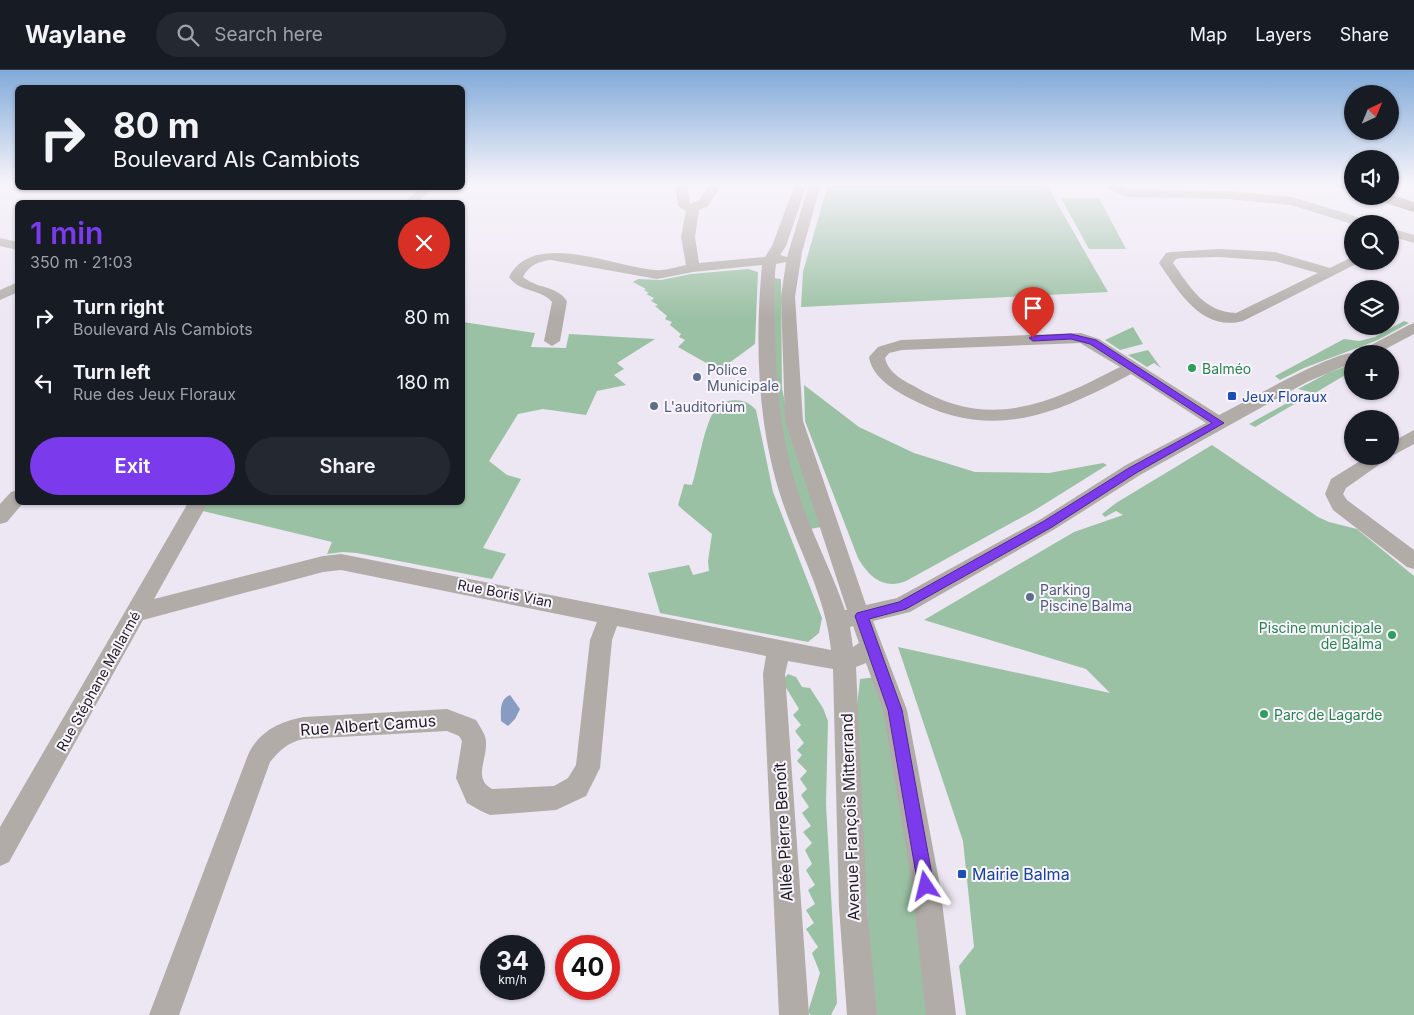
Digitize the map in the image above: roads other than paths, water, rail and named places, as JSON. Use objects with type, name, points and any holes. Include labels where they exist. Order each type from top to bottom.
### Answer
[{"type":"street","points":[[689,228],[688,236],[693,268]]},
{"type":"street","points":[[770,261],[779,246],[785,228]]},
{"type":"street","name":"Avenue François Mitterrand","points":[[803,228],[793,263],[788,297],[794,421],[850,590],[844,661],[853,907],[862,1015]]},
{"type":"street","points":[[0,242],[15,245]]},
{"type":"street","points":[[1330,273],[1294,260],[1253,253],[1181,254],[1171,256],[1166,263],[1197,306],[1206,312],[1228,318],[1238,318],[1344,266]]},
{"type":"street","points":[[552,341],[560,301],[548,290],[522,284],[516,277],[533,258],[551,256],[657,275],[693,268],[770,261],[784,265],[793,263]]},
{"type":"street","name":"Avenue François Mitterrand","points":[[770,261],[766,350],[769,406],[788,492],[824,579],[849,618],[871,643],[895,710],[926,886],[942,1015]]},
{"type":"street","points":[[0,296],[15,288]]},
{"type":"street","points":[[1381,345],[1414,328]]},
{"type":"street","points":[[1132,367],[1058,405],[1027,413],[1008,415],[958,410],[916,396],[896,384],[876,364],[877,357],[881,351],[901,345],[1071,337],[1093,342],[1132,367],[1219,423]]},
{"type":"street","points":[[849,618],[902,606],[1048,524],[1132,470],[1314,371],[1344,361]]},
{"type":"street","points":[[1399,445],[1414,436]]},
{"type":"street","points":[[1368,465],[1338,484],[1334,494],[1340,505],[1414,561]]},
{"type":"street","points":[[0,517],[15,501]]},
{"type":"street","name":"Rue Stéphane Mallarmé","points":[[0,853],[195,508]]},
{"type":"street","name":"Rue Boris Vian","points":[[135,614],[323,564],[341,562],[612,614],[780,650],[844,661]]},
{"type":"street","name":"Rue Albert Camus","points":[[164,1015],[260,755],[277,736],[291,730],[304,728],[447,720],[468,728],[474,742],[469,778],[476,794],[490,802],[556,798],[577,787],[588,768],[601,640],[612,614]]},
{"type":"street","points":[[844,661],[857,658],[867,650],[871,643]]},
{"type":"street","name":"Allée Pierre Benoît","points":[[780,650],[774,674],[794,1015]]},
{"type":"water","points":[[510,695],[520,709],[515,719],[508,726],[501,721],[501,710],[502,703]]},
{"type":"place","name":"Balméo","points":[[1192,368]]},
{"type":"place","name":"Police Municipale","points":[[697,377]]},
{"type":"place","name":"Jeux Floraux","points":[[1232,396]]},
{"type":"place","name":"L'auditorium","points":[[654,406]]},
{"type":"place","name":"Parking Piscine Balma","points":[[1030,597]]},
{"type":"place","name":"Piscine municipale de Balma","points":[[1392,635]]},
{"type":"place","name":"Parc de Lagarde","points":[[1264,714]]},
{"type":"place","name":"Mairie Balma","points":[[962,874]]}]
